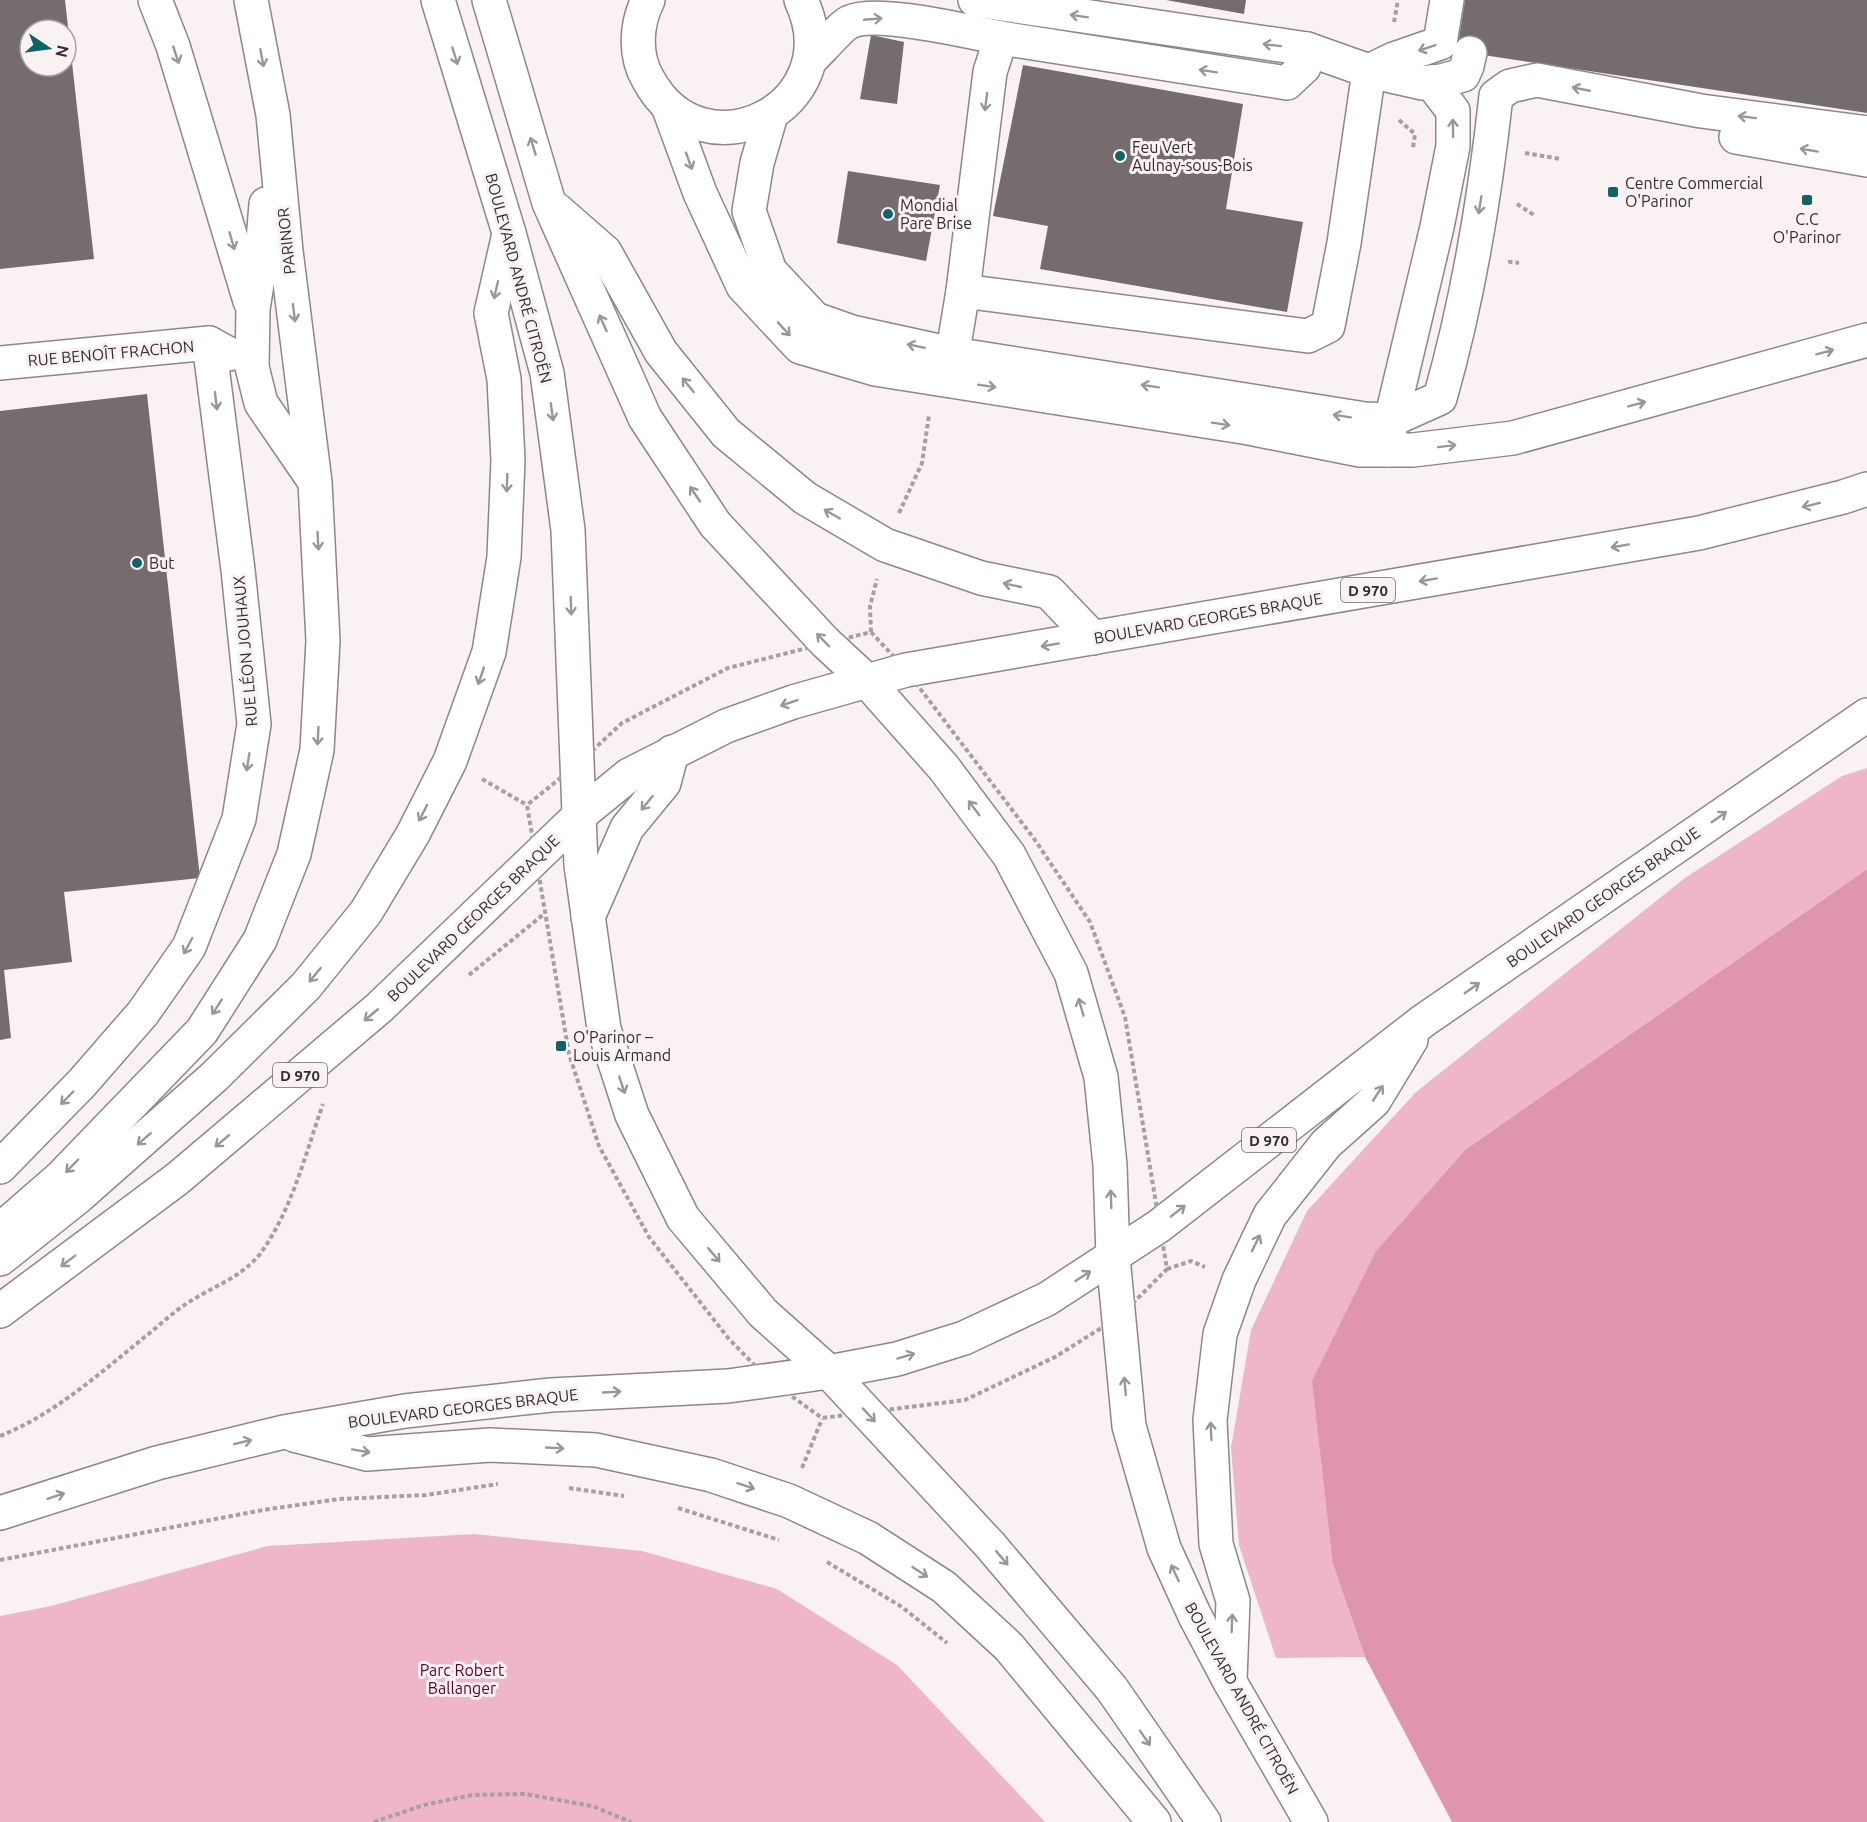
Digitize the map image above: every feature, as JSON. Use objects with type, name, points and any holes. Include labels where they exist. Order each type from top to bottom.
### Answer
[{"type":"main road","points":[[155,0],[173,46],[253,309]]},
{"type":"main road","name":"PARINOR","points":[[0,1230],[61,1177],[202,1031],[260,940],[294,854],[317,750],[323,641],[315,482],[286,251],[273,115],[251,0]]},
{"type":"main road","name":"BOULEVARD ANDRÉ CITROËN","points":[[438,0],[509,233],[547,373],[568,530],[581,865],[607,1040],[632,1115],[683,1218],[763,1312],[829,1372]]},
{"type":"main road","points":[[489,0],[549,202],[645,418],[715,524],[825,642],[866,681]]},
{"type":"main road","points":[[644,4],[637,40],[642,69],[657,96],[678,115],[706,126],[728,128],[751,124],[771,115],[789,101],[802,82],[810,60],[812,38],[808,15],[801,0]]},
{"type":"main road","points":[[975,0],[1307,49],[1385,69],[1422,82],[1463,75],[1467,66],[1479,54],[1490,147]]},
{"type":"main road","points":[[1385,69],[1440,43],[1447,0]]},
{"type":"main road","points":[[810,60],[849,22],[878,17],[1287,83],[1304,67],[1307,49]]},
{"type":"main road","points":[[946,370],[963,291],[990,72],[1001,38]]},
{"type":"main road","points":[[963,291],[1308,336],[1328,326],[1344,243],[1385,69]]},
{"type":"main road","points":[[1390,435],[1440,398],[1469,278],[1496,96],[1510,86],[1537,80],[1701,111],[1867,133]]},
{"type":"main road","points":[[1390,435],[1453,146],[1453,111],[1431,82]]},
{"type":"main road","points":[[1496,96],[1867,160]]},
{"type":"main road","points":[[668,106],[700,193],[743,286],[800,347],[875,369],[946,370],[1365,419],[1413,450],[1513,438],[1867,340]]},
{"type":"main road","points":[[273,115],[262,253],[253,309],[252,367],[261,403],[315,482]]},
{"type":"main road","points":[[771,115],[757,163],[749,211],[770,271],[815,319],[946,370]]},
{"type":"main road","points":[[549,202],[605,252],[661,352],[726,433],[805,498],[885,545],[981,578],[1049,592],[1093,638]]},
{"type":"main road","points":[[0,1259],[78,1197],[214,1077],[306,986],[366,912],[413,834],[450,761],[489,652],[504,557],[508,460],[504,379],[491,313],[509,233]]},
{"type":"main road","name":"RUE BENOÎT FRACHON","points":[[0,363],[209,343],[252,367]]},
{"type":"main road","name":"RUE LÉON JOUHAUX","points":[[0,1167],[82,1083],[143,1013],[189,947],[239,819],[254,724],[238,570],[209,343]]},
{"type":"main road","name":"BOULEVARD GEORGES BRAQUE","points":[[0,1311],[177,1179],[363,1022],[580,815],[629,775],[726,726],[793,702],[906,670],[1699,533],[1867,489]]},
{"type":"main road","name":"BOULEVARD ANDRÉ CITROËN","points":[[866,681],[944,768],[1009,855],[1071,973],[1101,1077],[1110,1165],[1113,1257],[1129,1426],[1164,1548],[1195,1616],[1230,1682],[1311,1822]]},
{"type":"main road","name":"BOULEVARD GEORGES BRAQUE","points":[[0,1514],[157,1463],[284,1432],[405,1411],[551,1395],[728,1386],[829,1372],[897,1359],[964,1338],[1047,1299],[1159,1226],[1423,1021],[1867,715]]},
{"type":"main road","points":[[588,918],[627,828],[664,783],[672,752]]},
{"type":"main road","points":[[1230,1682],[1233,1601],[1216,1544],[1210,1420],[1220,1334],[1239,1280],[1270,1215],[1326,1144],[1374,1101],[1423,1021]]},
{"type":"main road","points":[[829,1372],[990,1545],[1112,1689],[1204,1822]]},
{"type":"main road","points":[[284,1432],[366,1454],[490,1445],[596,1450],[711,1474],[789,1501],[868,1538],[944,1587],[1009,1647],[1154,1822]]},
{"type":"path","points":[[1398,0],[1385,69],[1384,106],[1415,134],[1411,155]]},
{"type":"path","points":[[463,981],[544,914],[569,1054],[599,1146],[649,1237],[729,1339],[769,1380],[822,1418],[965,1400],[1055,1357],[1119,1317],[1167,1269],[1125,1017],[1090,922],[1035,840],[906,670],[871,632],[870,606],[885,545],[922,463],[946,370]]},
{"type":"path","points":[[450,761],[527,805],[578,764],[622,723],[728,668],[871,632]]},
{"type":"path","points":[[0,1436],[38,1419],[187,1303],[232,1278],[258,1257],[274,1233],[290,1201],[323,1102]]},
{"type":"path","points":[[0,1560],[263,1510],[339,1498],[426,1495],[500,1484]]},
{"type":"path","points":[[568,1488],[635,1498]]},
{"type":"path","points":[[677,1508],[785,1542]]},
{"type":"path","points":[[825,1560],[902,1607],[952,1647]]},
{"type":"path","points":[[374,1822],[424,1805],[472,1795],[525,1794],[592,1806],[631,1822]]},
{"type":"green space","points":[[1867,768],[1867,869],[1465,1150],[1376,1251],[1333,1564],[1365,1657],[1276,1658],[1239,1545],[1231,1448],[1251,1330],[1307,1211],[1416,1092],[1685,878],[1842,776]]},
{"type":"green space","name":"Parc Robert Ballanger","points":[[474,1534],[642,1551],[777,1589],[897,1665],[1045,1822],[0,1822],[0,1616],[51,1606],[268,1546]]},
{"type":"shaded area","points":[[1867,869],[1867,1822],[1452,1822],[1365,1657],[1333,1564],[1312,1381],[1376,1251],[1465,1150]]},
{"type":"building","points":[[0,0],[65,0],[67,18],[18,18],[18,78],[74,78],[94,259],[0,269]]},
{"type":"building","points":[[1166,0],[1246,0],[1244,14]]},
{"type":"building","points":[[1465,0],[1867,0],[1867,113],[1457,51]]},
{"type":"building","points":[[871,35],[904,42],[897,104],[860,99]]},
{"type":"building","name":"Feu Vert Aulnay-sous-Bois","points":[[1023,65],[1243,104],[1226,209],[1303,222],[1287,312],[1040,269],[1048,226],[993,216]]},
{"type":"building","name":"Mondial Pare Brise","points":[[848,171],[940,185],[926,261],[837,243]]},
{"type":"building","points":[[147,394],[200,878],[64,892],[72,962],[4,970],[11,1038],[0,1040],[0,411]]},
{"type":"place","name":"Feu Vert Aulnay-sous-Bois","points":[[1120,156]]},
{"type":"place","name":"Centre Commercial O'Parinor","points":[[1613,192]]},
{"type":"place","name":"C.C O'Parinor","points":[[1807,200]]},
{"type":"place","name":"Mondial Pare Brise","points":[[888,214]]},
{"type":"place","name":"But","points":[[137,563]]},
{"type":"place","name":"O'Parinor – Louis Armand","points":[[561,1046]]}]
